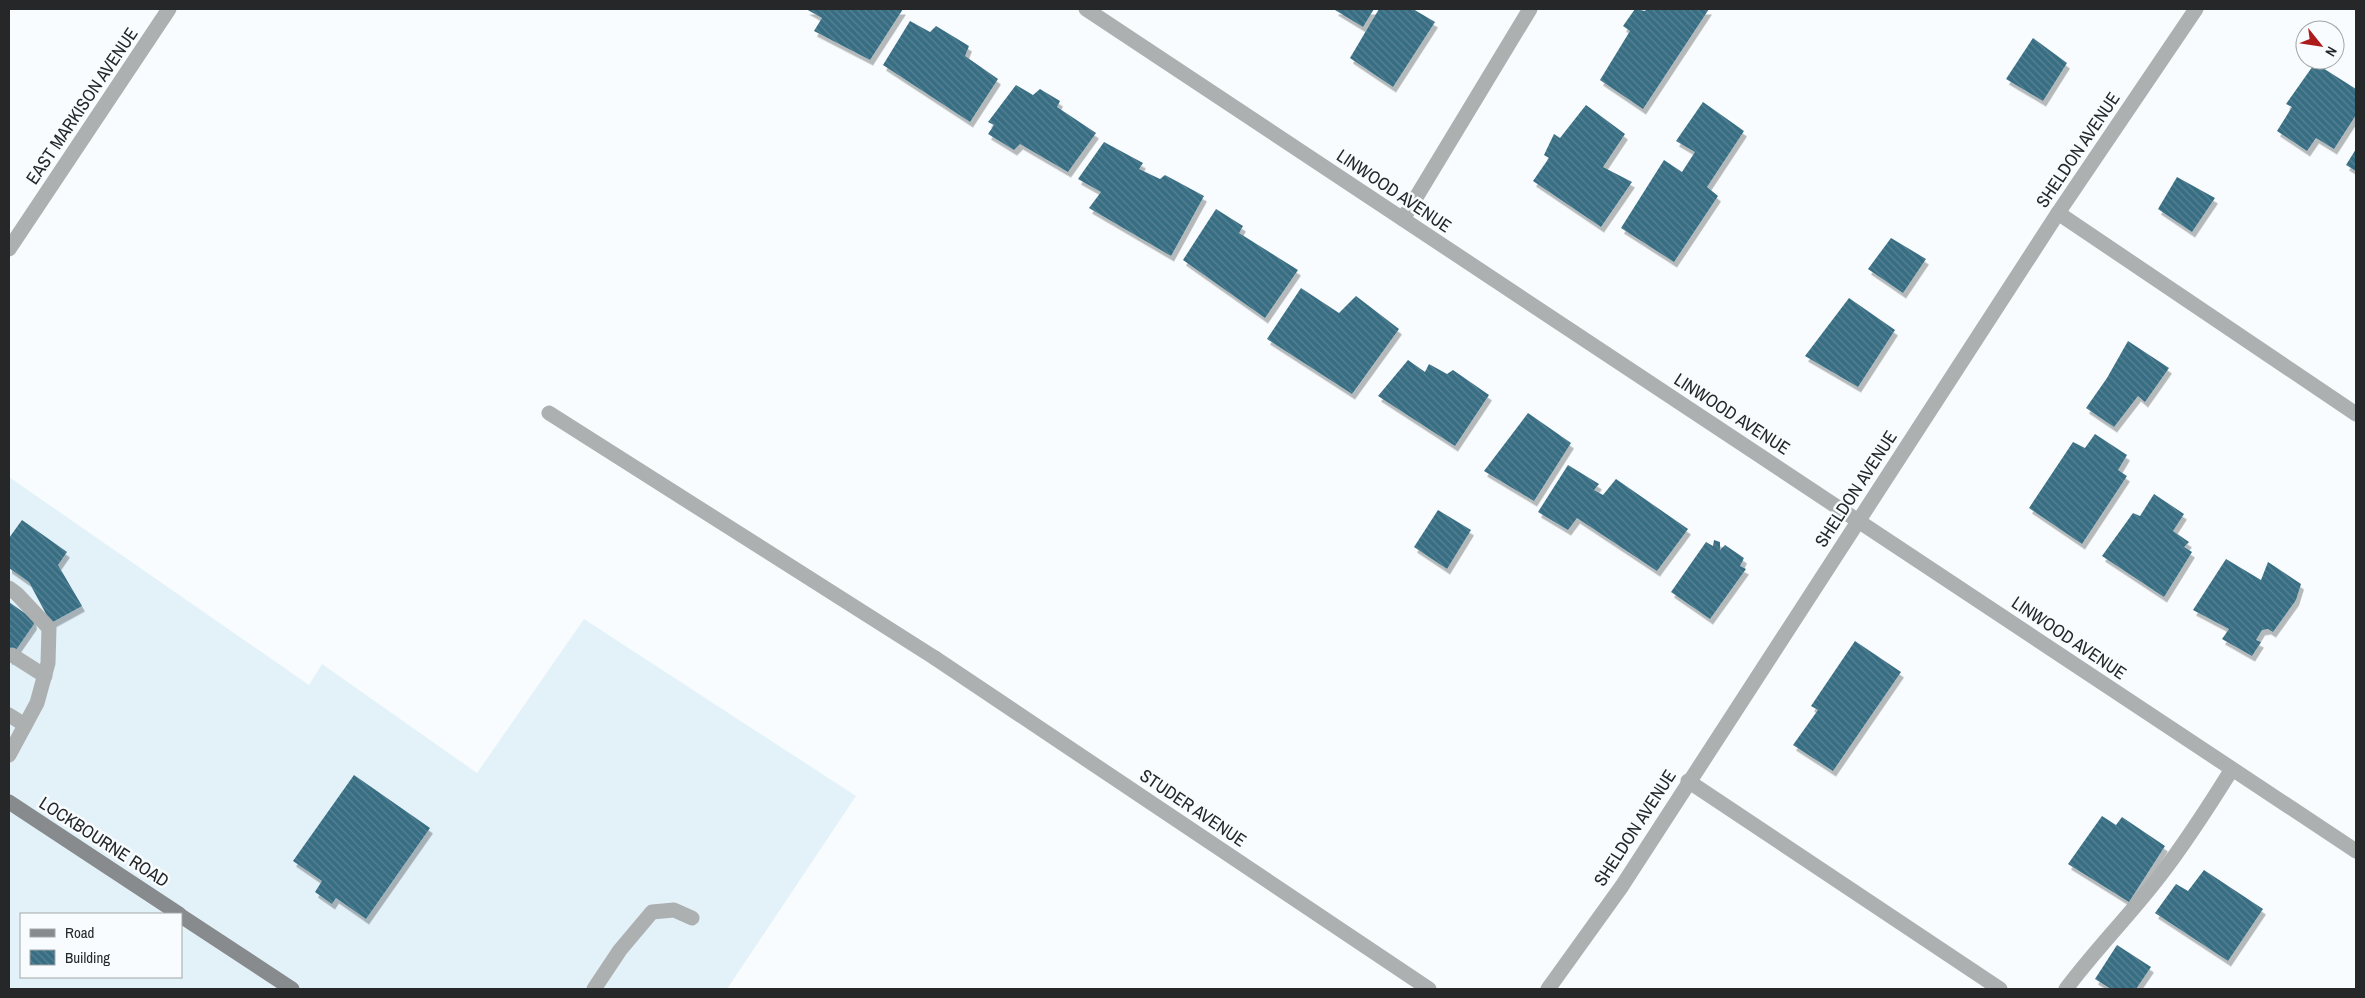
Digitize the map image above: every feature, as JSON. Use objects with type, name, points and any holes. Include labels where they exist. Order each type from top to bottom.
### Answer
[{"type":"main road","name":"LOCKBOURNE ROAD","points":[[9,802],[177,913]]},
{"type":"main road","name":"LOCKBOURNE ROAD","points":[[182,916],[292,989]]},
{"type":"street","name":"EAST MARKISON AVENUE","points":[[9,249],[169,9]]},
{"type":"street","name":"LINWOOD AVENUE","points":[[1086,9],[2356,851]]},
{"type":"street","points":[[1403,219],[1530,9]]},
{"type":"street","name":"SHELDON AVENUE","points":[[1548,989],[1622,886],[1688,781],[2058,213],[2196,9]]},
{"type":"street","points":[[2058,213],[2356,414]]},
{"type":"street","name":"STUDER AVENUE","points":[[549,413],[935,658],[1429,989]]},
{"type":"street","points":[[9,588],[49,628],[48,663],[37,703],[9,754]]},
{"type":"street","points":[[12,655],[45,676]]},
{"type":"street","points":[[9,715],[25,725]]},
{"type":"street","points":[[2066,989],[2090,956],[2158,878],[2200,821],[2232,769]]},
{"type":"street","points":[[1688,781],[2000,989]]},
{"type":"street","points":[[594,989],[620,950],[652,912],[674,910],[692,918]]},
{"type":"shaded area","points":[[9,477],[309,685],[322,664],[477,773],[584,619],[856,796],[727,989],[9,989]]},
{"type":"building","points":[[806,9],[903,9],[870,60],[814,31],[822,18]]},
{"type":"building","points":[[1336,9],[1374,9],[1363,27]]},
{"type":"building","points":[[1379,9],[1413,9],[1435,22],[1393,87],[1350,58]]},
{"type":"building","points":[[1635,9],[1645,11],[1646,9],[1709,9],[1643,109],[1600,80],[1630,31],[1623,26]]},
{"type":"building","points":[[910,21],[930,32],[936,26],[969,46],[965,56],[998,79],[970,122],[883,65]]},
{"type":"building","points":[[2033,38],[2067,63],[2043,101],[2006,79]]},
{"type":"building","points":[[2310,70],[2326,70],[2356,89],[2356,115],[2334,149],[2316,138],[2307,151],[2277,131],[2292,107],[2286,104]]},
{"type":"building","points":[[1016,85],[1033,95],[1040,89],[1060,101],[1057,107],[1096,133],[1068,172],[1020,144],[1014,150],[988,134],[994,125],[988,122]]},
{"type":"building","points":[[1703,102],[1744,131],[1707,187],[1718,196],[1674,262],[1621,228],[1664,160],[1682,172],[1695,152],[1676,141]]},
{"type":"building","points":[[1586,105],[1625,134],[1603,167],[1632,182],[1601,227],[1533,181],[1549,158],[1544,155],[1554,134],[1560,138]]},
{"type":"building","points":[[1104,142],[1143,163],[1139,169],[1160,179],[1165,175],[1204,196],[1171,256],[1089,208],[1101,192],[1078,179]]},
{"type":"building","points":[[2356,149],[2356,171],[2346,165]]},
{"type":"building","points":[[2177,177],[2215,198],[2192,232],[2158,209]]},
{"type":"building","points":[[1216,209],[1243,226],[1239,233],[1298,270],[1265,318],[1183,260]]},
{"type":"building","points":[[1891,238],[1926,259],[1903,293],[1868,269]]},
{"type":"building","points":[[1301,288],[1339,313],[1356,296],[1399,329],[1352,394],[1267,339]]},
{"type":"building","points":[[1849,298],[1895,330],[1858,387],[1805,356]]},
{"type":"building","points":[[2128,341],[2169,368],[2145,402],[2138,396],[2114,427],[2086,408],[2107,378]]},
{"type":"building","points":[[1408,360],[1425,372],[1429,364],[1447,374],[1453,370],[1489,395],[1455,446],[1378,396]]},
{"type":"building","points":[[1528,413],[1571,443],[1534,501],[1484,471]]},
{"type":"building","points":[[2095,434],[2127,455],[2118,470],[2127,476],[2082,544],[2029,508],[2073,442],[2085,448]]},
{"type":"building","points":[[1568,465],[1599,484],[1594,490],[1603,495],[1616,479],[1688,529],[1657,571],[1577,518],[1568,530],[1538,512]]},
{"type":"building","points":[[2154,494],[2184,514],[2173,531],[2189,542],[2184,547],[2192,552],[2164,597],[2102,556],[2133,513],[2140,516]]},
{"type":"building","points":[[1438,510],[1471,530],[1447,569],[1414,547]]},
{"type":"building","points":[[22,520],[67,552],[58,565],[82,606],[51,623],[29,582],[9,568],[9,538]]},
{"type":"building","points":[[1714,540],[1720,542],[1720,550],[1725,545],[1744,558],[1740,566],[1746,569],[1710,619],[1671,592],[1706,542],[1713,546]]},
{"type":"building","points":[[2226,559],[2261,580],[2268,562],[2301,584],[2296,600],[2273,632],[2268,629],[2262,630],[2256,640],[2261,642],[2252,656],[2222,639],[2229,629],[2193,610]]},
{"type":"building","points":[[9,602],[33,619],[34,624],[9,660]]},
{"type":"building","points":[[1855,641],[1901,672],[1833,771],[1793,745],[1818,710],[1811,706]]},
{"type":"building","points":[[354,775],[430,828],[366,919],[336,898],[332,904],[315,892],[322,881],[293,861]]},
{"type":"building","points":[[2102,816],[2116,825],[2122,817],[2165,846],[2129,902],[2068,864]]},
{"type":"building","points":[[2204,870],[2263,909],[2228,961],[2155,913],[2176,884],[2188,891]]},
{"type":"building","points":[[2117,945],[2151,967],[2136,989],[2111,989],[2095,979]]}]
